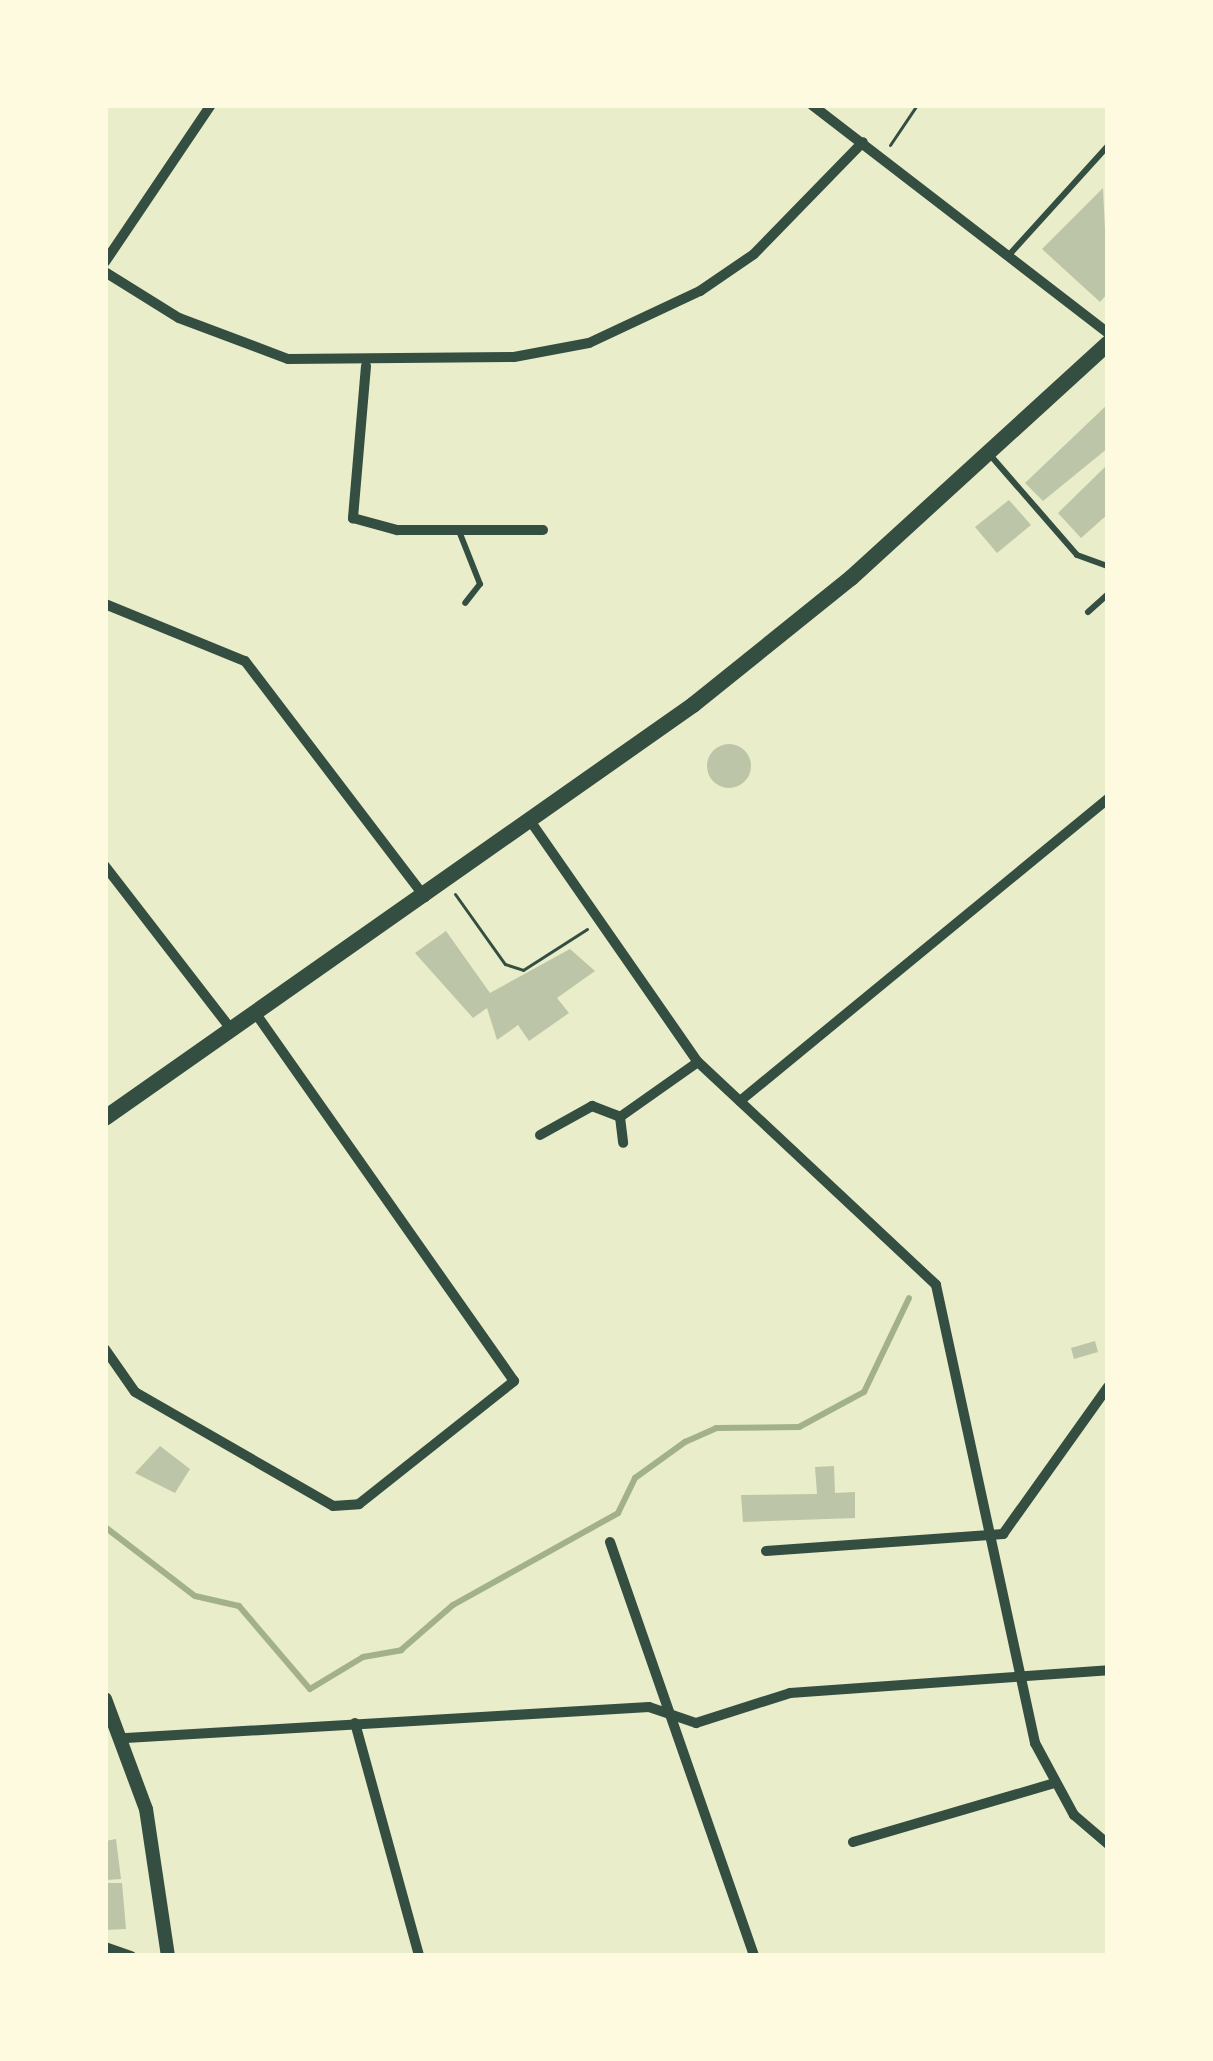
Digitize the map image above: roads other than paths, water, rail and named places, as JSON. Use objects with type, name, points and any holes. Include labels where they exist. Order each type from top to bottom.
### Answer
[{"type":"main road","points":[[105,1118],[531,823],[851,578],[1108,343]]},
{"type":"street","points":[[105,262],[212,105]]},
{"type":"street","points":[[812,105],[1108,333]]},
{"type":"street","points":[[105,272],[219,334],[288,359],[366,366],[514,357],[660,314],[754,254],[863,142]]},
{"type":"street","points":[[105,234],[118,240]]},
{"type":"street","points":[[366,366],[353,518],[459,531],[543,530]]},
{"type":"street","points":[[105,604],[245,662],[424,897]]},
{"type":"street","points":[[740,1101],[1108,799]]},
{"type":"street","points":[[531,823],[698,1062],[936,1285],[992,1535],[1016,1675],[1055,1783],[1108,1844]]},
{"type":"street","points":[[105,866],[231,1029]]},
{"type":"street","points":[[105,1349],[135,1392],[333,1506],[358,1504],[514,1381],[255,1012]]},
{"type":"street","points":[[620,1117],[698,1062]]},
{"type":"street","points":[[540,1135],[592,1106],[620,1117]]},
{"type":"street","points":[[620,1117],[623,1143]]},
{"type":"street","points":[[766,1552],[992,1535],[1108,1387]]},
{"type":"street","points":[[1090,1413],[1108,1414]]},
{"type":"street","points":[[610,1542],[754,1956]]},
{"type":"street","points":[[126,1738],[355,1723],[669,1714],[696,1723],[790,1694],[1108,1670]]},
{"type":"street","points":[[105,1699],[126,1738],[168,1956]]},
{"type":"street","points":[[355,1723],[419,1956]]},
{"type":"street","points":[[853,1842],[1055,1783]]},
{"type":"street","points":[[105,1947],[131,1956]]},
{"type":"lane","points":[[1009,255],[1108,146]]},
{"type":"lane","points":[[989,453],[1077,555],[1108,566]]},
{"type":"lane","points":[[459,531],[480,579],[465,603]]},
{"type":"lane","points":[[1088,612],[1108,594]]},
{"type":"waterway","points":[[105,1527],[195,1596],[239,1606],[310,1689],[363,1657],[401,1650],[453,1605],[618,1513],[635,1478],[685,1442],[716,1428],[799,1427],[864,1392],[909,1298]]}]
